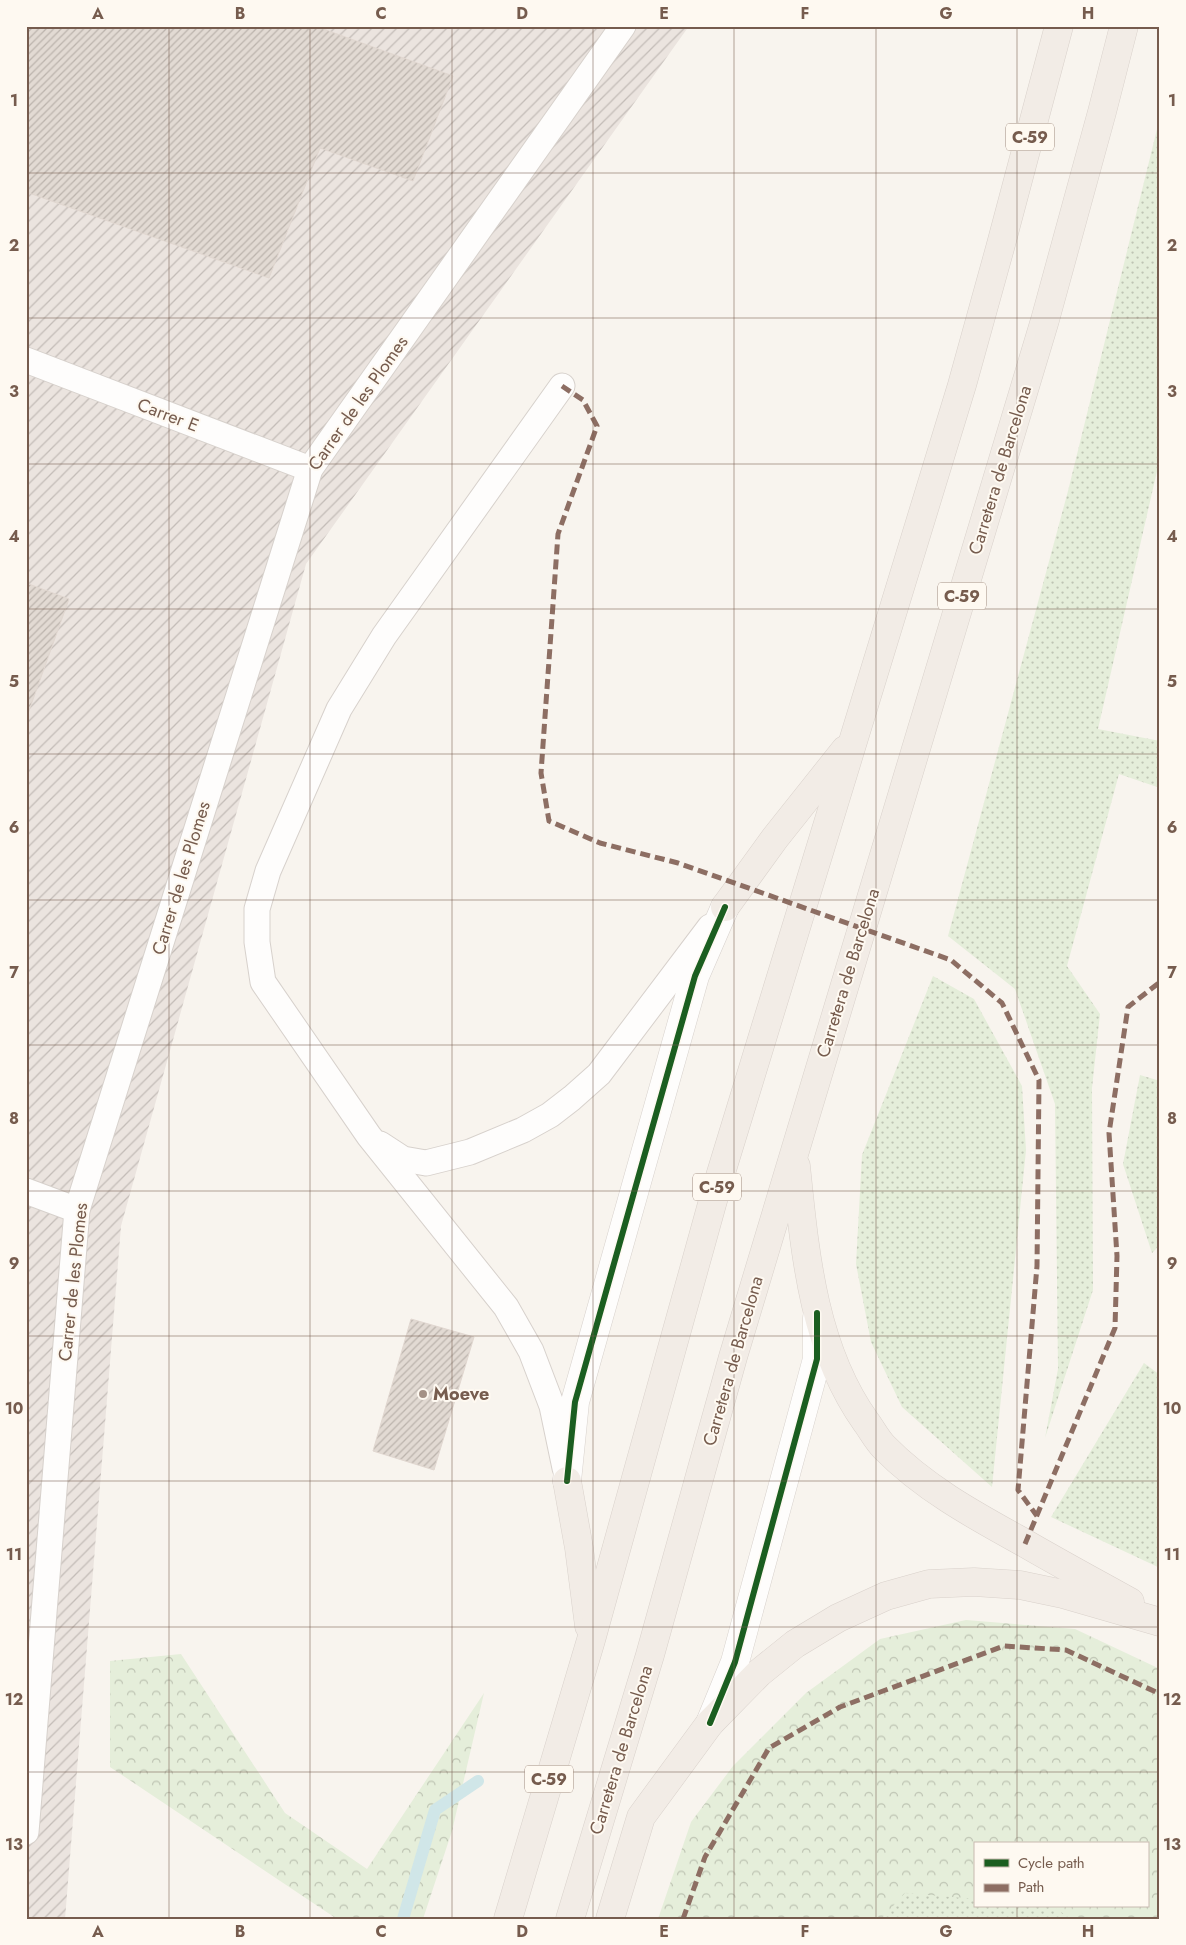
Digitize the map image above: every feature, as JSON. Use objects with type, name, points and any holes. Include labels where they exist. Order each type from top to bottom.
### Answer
[{"type":"highway","name":"C-59","points":[[508,1919],[591,1640],[717,1186],[967,366],[1059,26]]},
{"type":"highway","name":"Carretera de Barcelona","points":[[570,1919],[647,1664],[733,1357],[1045,320],[1100,122],[1124,26]]},
{"type":"highway","points":[[725,907],[775,838],[855,737]]},
{"type":"highway","points":[[794,1152],[803,1236],[818,1314],[831,1357],[854,1406],[883,1446],[916,1476],[971,1514],[1160,1620]]},
{"type":"highway","points":[[567,1481],[579,1548],[591,1640]]},
{"type":"highway","points":[[610,1919],[641,1817],[710,1723],[759,1673],[795,1644],[838,1618],[886,1596],[930,1584],[974,1582],[1020,1586],[1063,1594],[1160,1620]]},
{"type":"street","points":[[567,1481],[575,1402],[695,976],[725,907]]},
{"type":"street","points":[[710,1723],[735,1662],[817,1358],[818,1314]]},
{"type":"lane","name":"Carrer de les Plomes","points":[[26,1832],[77,1210],[310,469],[623,26]]},
{"type":"lane","name":"Carrer E","points":[[26,360],[310,469]]},
{"type":"lane","points":[[562,386],[384,636],[339,709],[268,871],[257,909],[257,942],[264,982],[369,1136],[506,1307],[531,1351],[552,1406],[567,1481]]},
{"type":"lane","points":[[369,1136],[403,1159],[426,1164],[470,1152],[523,1130],[550,1115],[599,1074],[725,907]]},
{"type":"lane","points":[[26,1191],[77,1210]]},
{"type":"shaded area","points":[[26,26],[689,26],[306,564],[121,1226],[65,1919],[26,1919]]},
{"type":"green space","points":[[1160,117],[1160,458],[1098,729],[1160,741],[1160,788],[1119,774],[1067,966],[1100,1014],[1092,1088],[1093,1290],[1045,1438],[1058,1369],[1055,1104],[1015,989],[948,936],[1068,491]]},
{"type":"green space","points":[[933,976],[974,999],[1022,1086],[1026,1150],[992,1487],[902,1407],[871,1342],[856,1264],[862,1155]]},
{"type":"green space","points":[[1140,1075],[1160,1081],[1160,1245],[1152,1253],[1123,1164]]},
{"type":"green space","points":[[1144,1363],[1160,1375],[1160,1568],[1051,1517]]},
{"type":"green space","points":[[966,1620],[1075,1629],[1160,1669],[1160,1919],[1071,1919],[1055,1908],[1148,1908],[1148,1842],[974,1842],[974,1899],[905,1893],[881,1919],[658,1919],[691,1822],[733,1766],[806,1693],[880,1639]]},
{"type":"green space","points":[[181,1654],[285,1813],[367,1869],[484,1693],[452,1831],[423,1919],[337,1919],[110,1767],[110,1661]]},
{"type":"green space","points":[[1160,1825],[1160,1919],[788,1919],[901,1850],[974,1843],[974,1908],[1148,1908],[1148,1842],[984,1842]]},
{"type":"building","points":[[26,26],[315,26],[453,76],[413,181],[320,148],[269,278],[26,192]]},
{"type":"building","points":[[26,583],[69,599],[26,719]]},
{"type":"building","name":"Moeve","points":[[411,1319],[474,1337],[434,1470],[373,1451]]},
{"type":"waterway","points":[[403,1919],[435,1810],[478,1781]]},
{"type":"marked path","points":[[562,386],[583,400],[597,426],[558,534],[541,773],[549,821],[600,843],[678,863],[951,960],[1002,1003],[1039,1080],[1037,1266],[1018,1490],[1037,1516]]},
{"type":"marked path","points":[[1025,1544],[1115,1328],[1117,1256],[1109,1133],[1128,1007],[1160,982]]},
{"type":"marked path","points":[[683,1919],[705,1857],[769,1748],[840,1707],[1004,1646],[1066,1650],[1160,1694]]},
{"type":"cycle path","points":[[567,1481],[575,1402],[695,976],[725,907]]},
{"type":"cycle path","points":[[710,1723],[735,1662],[817,1359],[817,1313]]},
{"type":"place","name":"Moeve","points":[[423,1394]]}]
